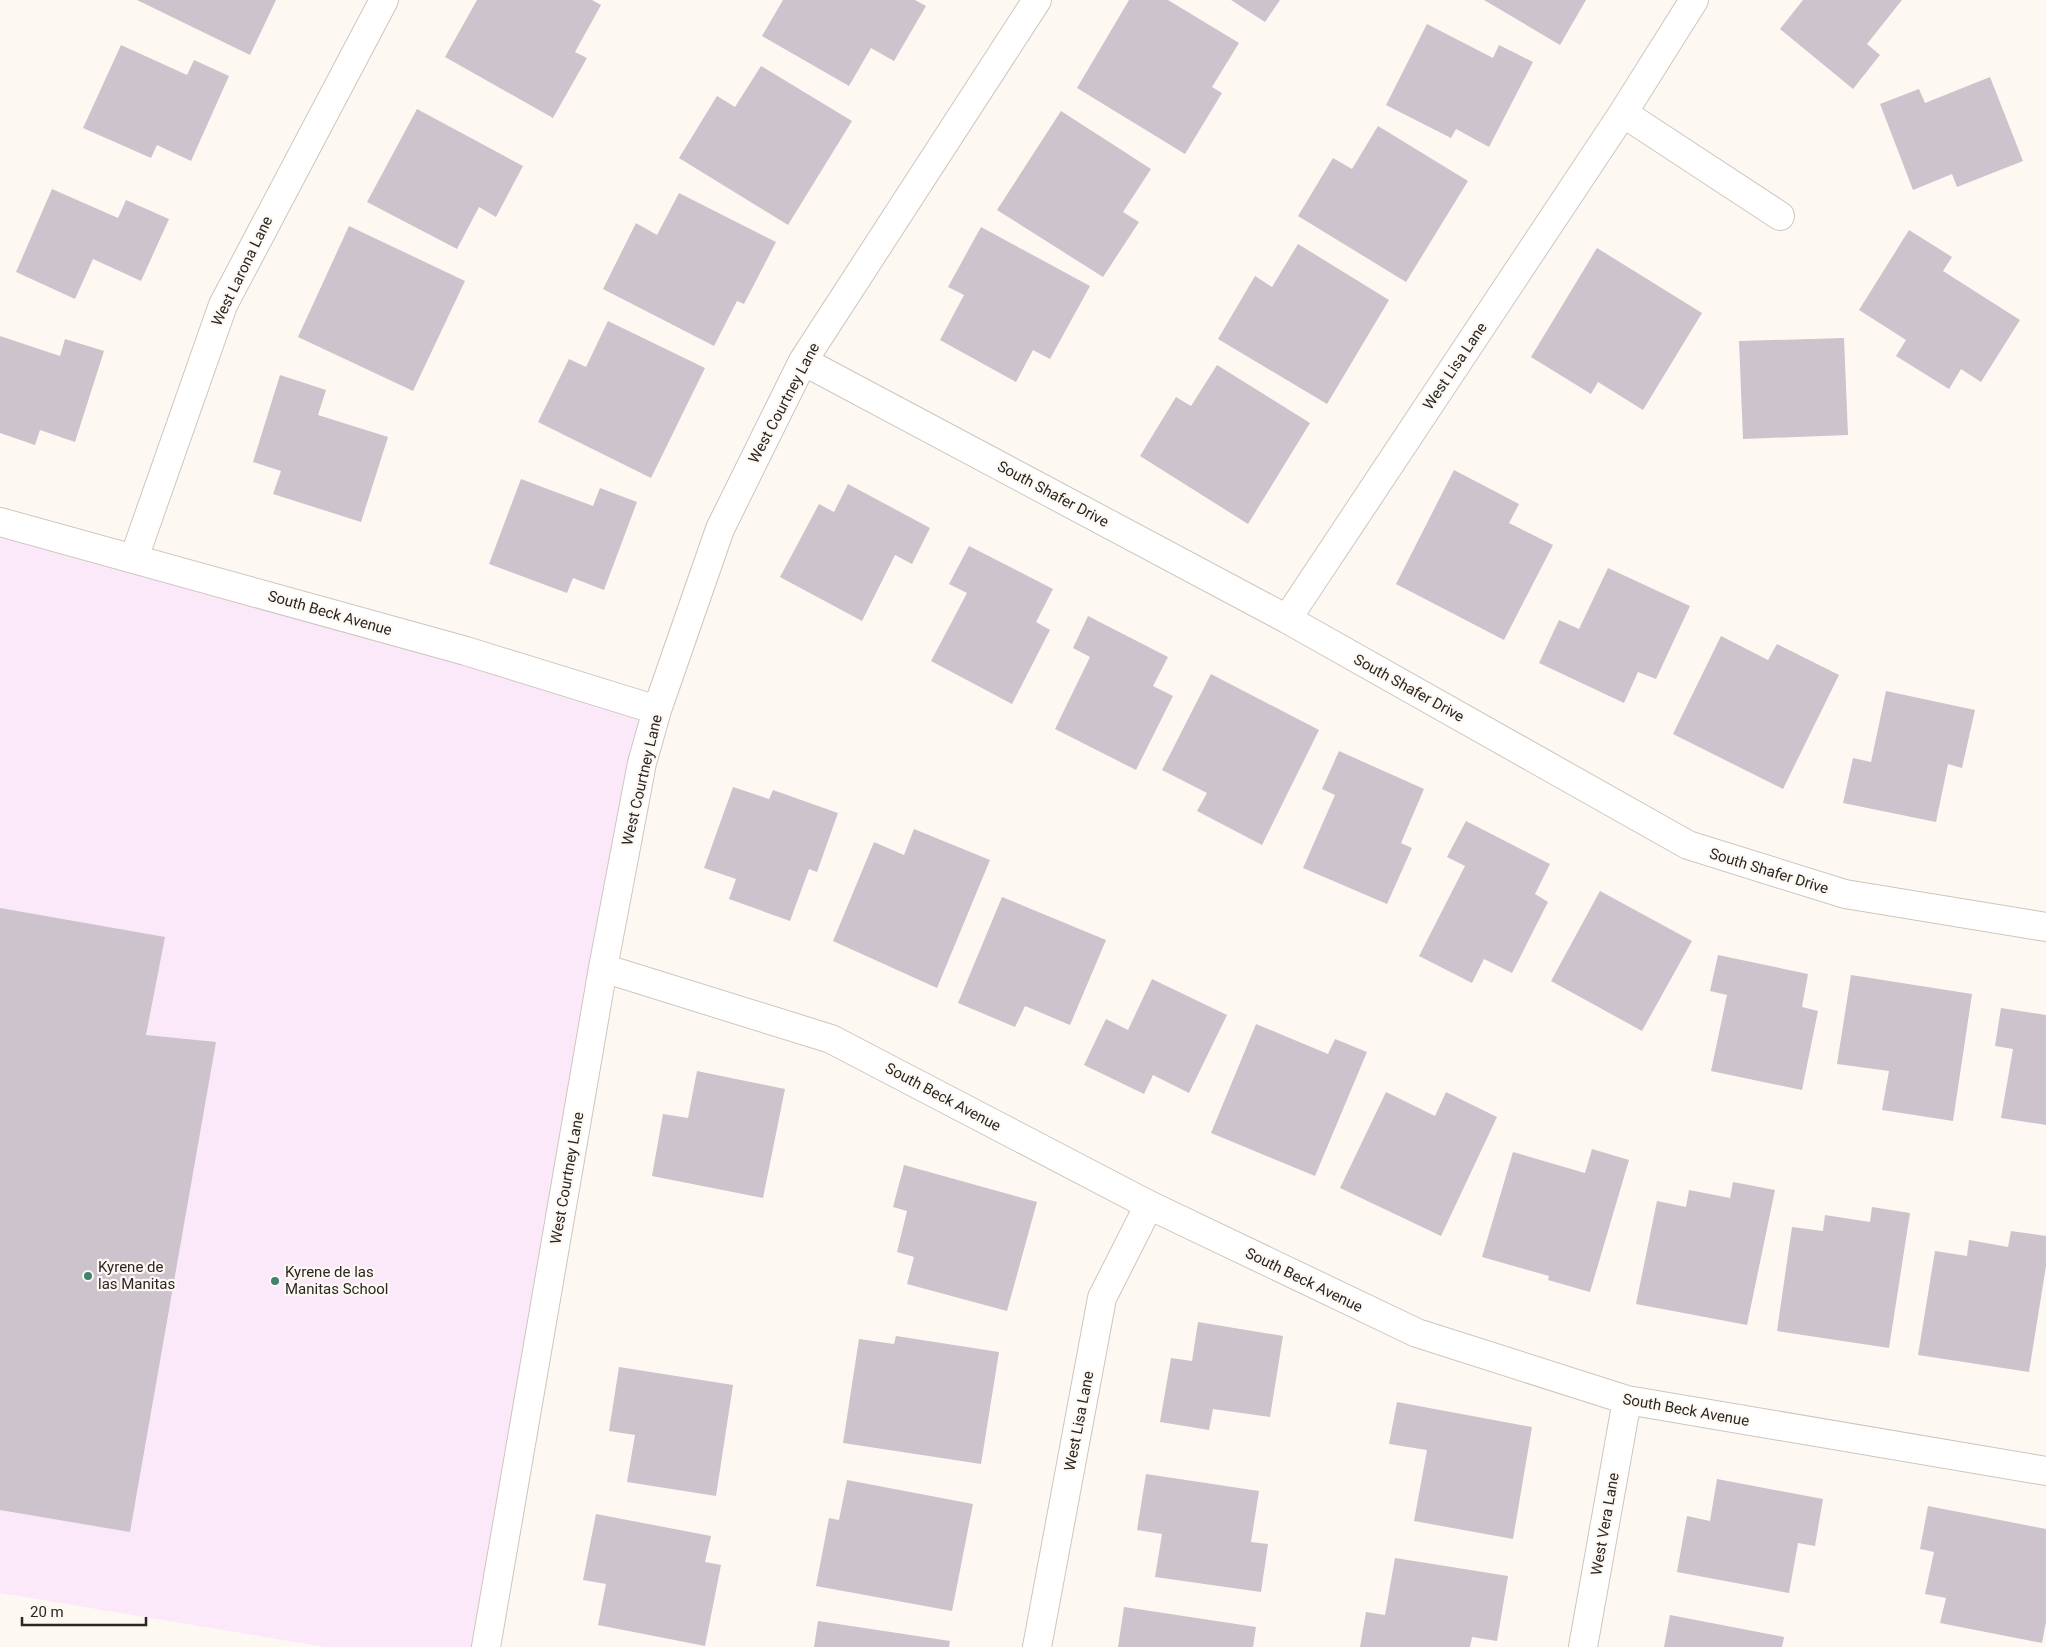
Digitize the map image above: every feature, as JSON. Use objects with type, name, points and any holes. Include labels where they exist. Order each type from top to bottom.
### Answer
[{"type":"street","name":"West Larona Lane","points":[[134,558],[222,305],[369,25],[384,0]]},
{"type":"street","name":"West Courtney Lane","points":[[486,1647],[603,968],[642,763],[657,710],[720,529],[803,361],[1037,0]]},
{"type":"street","name":"West Lisa Lane","points":[[1287,619],[1623,113],[1694,0]]},
{"type":"street","points":[[1623,113],[1780,216]]},
{"type":"street","name":"South Shafer Drive","points":[[803,361],[1287,619],[1688,845],[1845,894],[2046,927]]},
{"type":"street","name":"South Beck Avenue","points":[[0,522],[466,651],[657,710]]},
{"type":"street","name":"South Beck Avenue","points":[[603,968],[831,1038],[1149,1205],[1417,1334],[1627,1400],[2046,1471]]},
{"type":"street","name":"West Lisa Lane","points":[[1037,1647],[1102,1298],[1149,1205]]},
{"type":"street","name":"West Vera Lane","points":[[1583,1647],[1627,1400]]},
{"type":"shaded area","name":"Kyrene de las Manitas School","points":[[0,522],[657,710],[486,1647],[325,1647],[0,1593]]},
{"type":"building","points":[[137,0],[276,0],[250,55]]},
{"type":"building","points":[[477,0],[592,0],[601,5],[575,52],[587,58],[553,118],[445,57]]},
{"type":"building","points":[[783,0],[915,0],[926,6],[894,61],[871,48],[849,86],[762,36]]},
{"type":"building","points":[[1129,0],[1168,0],[1239,43],[1212,87],[1222,93],[1185,154],[1077,88]]},
{"type":"building","points":[[1231,0],[1280,0],[1265,22]]},
{"type":"building","points":[[1484,0],[1586,0],[1560,45]]},
{"type":"building","points":[[1803,0],[1902,0],[1867,44],[1880,55],[1853,89],[1780,29]]},
{"type":"building","points":[[1427,24],[1493,58],[1499,45],[1533,62],[1489,147],[1456,129],[1451,138],[1386,105]]},
{"type":"building","points":[[121,45],[187,75],[194,60],[229,76],[191,161],[157,145],[151,158],[83,128]]},
{"type":"building","points":[[761,66],[852,121],[788,225],[679,158],[717,96],[735,107]]},
{"type":"building","points":[[1990,77],[2023,161],[1957,187],[1952,174],[1913,190],[1880,104],[1919,89],[1925,103]]},
{"type":"building","points":[[417,109],[523,166],[496,217],[479,207],[457,249],[367,202]]},
{"type":"building","points":[[1061,111],[1151,169],[1123,212],[1139,222],[1103,277],[997,210]]},
{"type":"building","points":[[1378,126],[1468,181],[1406,282],[1298,216],[1333,158],[1352,169]]},
{"type":"building","points":[[52,189],[118,218],[126,200],[169,219],[141,281],[93,259],[75,299],[16,272]]},
{"type":"building","points":[[679,193],[776,242],[744,304],[737,301],[714,346],[603,289],[636,223],[657,235]]},
{"type":"building","points":[[349,226],[465,281],[413,391],[298,337]]},
{"type":"building","points":[[981,227],[1090,286],[1050,359],[1033,350],[1016,382],[940,340],[964,295],[948,287]]},
{"type":"building","points":[[1909,230],[1952,257],[1943,271],[2020,320],[1981,382],[1961,369],[1949,389],[1896,356],[1906,340],[1859,310]]},
{"type":"building","points":[[1298,244],[1389,300],[1327,404],[1218,339],[1255,276],[1272,287]]},
{"type":"building","points":[[1597,248],[1702,313],[1643,410],[1598,382],[1591,394],[1531,357]]},
{"type":"building","points":[[608,321],[705,368],[651,478],[538,422],[569,359],[586,367]]},
{"type":"building","points":[[0,336],[60,356],[65,339],[104,351],[75,442],[40,430],[35,445],[0,433]]},
{"type":"building","points":[[1844,338],[1848,435],[1743,439],[1739,341]]},
{"type":"building","points":[[1217,365],[1310,423],[1248,524],[1140,456],[1176,397],[1191,406]]},
{"type":"building","points":[[280,375],[326,390],[318,415],[388,437],[361,522],[273,494],[281,471],[253,462]]},
{"type":"building","points":[[1454,470],[1519,504],[1509,523],[1553,545],[1504,640],[1396,584]]},
{"type":"building","points":[[521,479],[593,506],[600,488],[637,502],[604,590],[573,578],[567,593],[489,564]]},
{"type":"building","points":[[848,484],[930,528],[912,564],[895,555],[862,621],[780,577],[819,504],[834,512]]},
{"type":"building","points":[[969,546],[1053,589],[1036,622],[1050,630],[1012,704],[931,661],[967,593],[949,584]]},
{"type":"building","points":[[1608,568],[1690,606],[1656,679],[1638,672],[1624,703],[1539,663],[1559,620],[1579,629]]},
{"type":"building","points":[[1088,616],[1168,657],[1153,686],[1173,696],[1136,770],[1055,729],[1090,657],[1073,648]]},
{"type":"building","points":[[1721,636],[1768,660],[1777,644],[1839,675],[1783,789],[1673,734]]},
{"type":"building","points":[[1211,674],[1319,730],[1262,845],[1197,811],[1207,793],[1162,770]]},
{"type":"building","points":[[1886,691],[1975,710],[1962,768],[1948,764],[1936,822],[1843,803],[1853,758],[1871,762]]},
{"type":"building","points":[[1339,751],[1424,789],[1401,843],[1412,848],[1387,904],[1303,868],[1335,795],[1322,789]]},
{"type":"building","points":[[733,787],[769,799],[773,790],[838,813],[817,872],[809,869],[790,921],[729,899],[736,879],[704,868]]},
{"type":"building","points":[[1466,821],[1550,864],[1535,894],[1548,902],[1512,973],[1484,959],[1472,983],[1419,956],[1465,866],[1447,857]]},
{"type":"building","points":[[914,829],[990,860],[937,988],[833,941],[874,842],[904,855]]},
{"type":"building","points":[[1600,891],[1692,941],[1642,1031],[1551,981]]},
{"type":"building","points":[[1002,897],[1106,940],[1070,1025],[1025,1006],[1015,1027],[958,1003]]},
{"type":"building","name":"Kyrene de las Manitas","points":[[0,908],[165,937],[146,1035],[216,1042],[130,1532],[0,1510]]},
{"type":"building","points":[[1718,955],[1808,974],[1802,1007],[1818,1011],[1802,1090],[1711,1071],[1727,995],[1710,991]]},
{"type":"building","points":[[1851,975],[1972,994],[1953,1121],[1882,1110],[1889,1071],[1837,1064]]},
{"type":"building","points":[[1152,979],[1227,1015],[1189,1093],[1153,1075],[1144,1094],[1084,1065],[1106,1019],[1128,1030]]},
{"type":"building","points":[[2001,1008],[2046,1015],[2046,1125],[2001,1118],[2013,1049],[1995,1046]]},
{"type":"building","points":[[1256,1024],[1328,1054],[1335,1039],[1367,1052],[1315,1176],[1211,1133]]},
{"type":"building","points":[[697,1071],[785,1089],[763,1198],[652,1176],[663,1114],[688,1118]]},
{"type":"building","points":[[1386,1092],[1435,1116],[1446,1092],[1497,1117],[1441,1236],[1340,1188]]},
{"type":"building","points":[[1592,1149],[1629,1160],[1590,1292],[1548,1280],[1549,1276],[1482,1257],[1513,1152],[1585,1173]]},
{"type":"building","points":[[904,1165],[1037,1202],[1007,1311],[907,1284],[914,1257],[897,1252],[907,1211],[893,1207]]},
{"type":"building","points":[[1733,1182],[1775,1190],[1747,1325],[1636,1304],[1657,1201],[1686,1207],[1689,1190],[1730,1198]]},
{"type":"building","points":[[1872,1207],[1910,1213],[1889,1348],[1777,1331],[1792,1227],[1823,1231],[1825,1215],[1870,1222]]},
{"type":"building","points":[[2011,1231],[2046,1236],[2046,1266],[2029,1372],[1918,1355],[1935,1251],[1967,1256],[1969,1240],[2008,1247]]},
{"type":"building","points":[[1198,1322],[1283,1336],[1270,1417],[1213,1409],[1209,1430],[1160,1422],[1171,1358],[1192,1361]]},
{"type":"building","points":[[896,1336],[999,1352],[981,1464],[843,1443],[859,1339],[894,1344]]},
{"type":"building","points":[[619,1367],[733,1385],[716,1496],[627,1482],[635,1435],[609,1431]]},
{"type":"building","points":[[1397,1402],[1532,1427],[1513,1539],[1414,1521],[1427,1450],[1389,1444]]},
{"type":"building","points":[[1146,1474],[1259,1491],[1251,1542],[1268,1544],[1261,1592],[1155,1577],[1162,1534],[1137,1530]]},
{"type":"building","points":[[1717,1479],[1823,1499],[1815,1546],[1798,1543],[1789,1593],[1677,1572],[1687,1516],[1710,1521]]},
{"type":"building","points":[[847,1480],[973,1504],[952,1611],[816,1586],[829,1518],[839,1520]]},
{"type":"building","points":[[1928,1506],[2046,1529],[2046,1622],[2042,1643],[1940,1623],[1946,1598],[1925,1594],[1934,1552],[1920,1549]]},
{"type":"building","points":[[596,1514],[711,1536],[705,1562],[721,1565],[705,1646],[598,1625],[606,1584],[583,1580]]},
{"type":"building","points":[[1395,1558],[1508,1576],[1497,1641],[1472,1637],[1470,1647],[1360,1647],[1366,1612],[1385,1615]]},
{"type":"building","points":[[1124,1607],[1256,1627],[1253,1647],[1118,1647]]},
{"type":"building","points":[[1670,1615],[1784,1637],[1782,1647],[1664,1647]]},
{"type":"building","points":[[818,1621],[950,1641],[949,1647],[814,1647]]},
{"type":"place","name":"Kyrene de las Manitas","points":[[88,1276]]},
{"type":"place","name":"Kyrene de las Manitas School","points":[[275,1281]]}]
